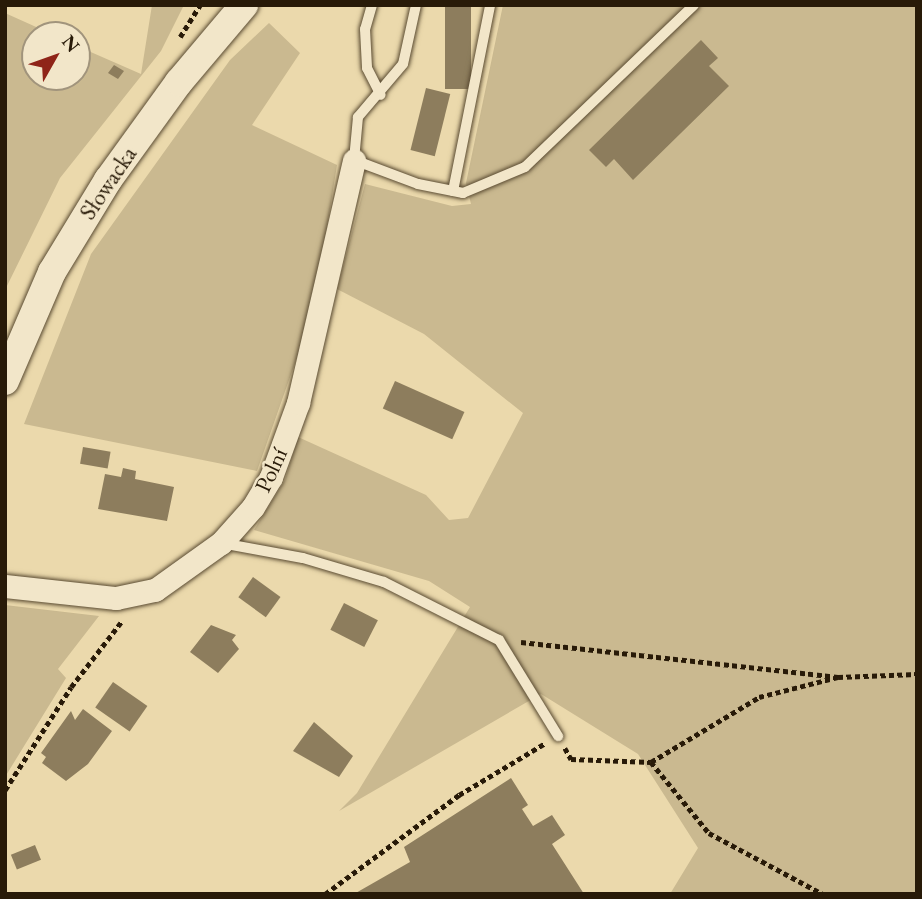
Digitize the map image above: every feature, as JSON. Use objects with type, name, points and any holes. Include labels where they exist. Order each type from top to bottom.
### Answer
[{"type":"street","name":"Słowacka","points":[[5,381],[51,272],[108,180],[179,82],[244,5]]},
{"type":"street","name":"Polní","points":[[5,586],[116,598],[155,590],[221,544],[271,477],[298,403],[354,160]]},
{"type":"lane","points":[[372,5],[365,29],[367,68],[381,95]]},
{"type":"lane","points":[[416,5],[403,64],[381,95],[358,117],[354,160],[453,191],[491,185],[525,167],[694,5]]},
{"type":"lane","points":[[453,191],[490,5]]},
{"type":"lane","points":[[221,544],[303,558],[384,582],[499,640],[558,736]]},
{"type":"path","points":[[5,790],[111,632],[155,590]]},
{"type":"path","points":[[499,640],[838,677],[917,674]]},
{"type":"path","points":[[325,894],[459,795],[558,736],[570,759],[650,762],[759,697],[838,677]]},
{"type":"path","points":[[650,762],[709,834],[823,894]]},
{"type":"shaded area","points":[[152,5],[184,5],[161,51],[60,178],[5,290],[5,13],[23,21],[21,91],[91,91],[91,52],[141,74]]},
{"type":"shaded area","points":[[503,5],[917,5],[917,894],[670,894],[698,848],[638,754],[541,694],[339,811],[357,793],[470,607],[429,581],[254,530],[285,480],[298,437],[426,495],[449,520],[468,518],[523,413],[424,334],[337,289],[365,184],[452,206],[471,204],[466,183]]},
{"type":"shaded area","points":[[269,23],[300,53],[252,125],[337,165],[314,309],[257,471],[24,424],[91,254],[230,60]]},
{"type":"shaded area","points":[[5,605],[99,616],[58,669],[66,678],[5,777]]},
{"type":"building","points":[[445,5],[471,5],[471,89],[445,89]]},
{"type":"building","points":[[701,40],[718,58],[709,66],[729,86],[633,180],[614,159],[606,167],[589,150]]},
{"type":"building","points":[[114,65],[124,71],[118,79],[108,73]]},
{"type":"building","points":[[426,88],[450,94],[435,156],[411,150]]},
{"type":"building","points":[[395,381],[464,412],[452,439],[383,408]]},
{"type":"building","points":[[83,447],[111,452],[108,469],[80,464]]},
{"type":"building","points":[[123,468],[136,471],[135,479],[174,487],[167,521],[98,509],[105,474],[121,477]]},
{"type":"building","points":[[253,577],[281,597],[266,617],[238,597]]},
{"type":"building","points":[[344,603],[378,620],[364,647],[330,630]]},
{"type":"building","points":[[211,625],[236,635],[232,640],[239,649],[218,673],[190,652]]},
{"type":"building","points":[[113,682],[147,706],[130,731],[95,707]]},
{"type":"building","points":[[83,709],[112,731],[88,764],[66,781],[42,763],[46,757],[41,753],[71,711],[75,720]]},
{"type":"building","points":[[314,722],[353,756],[339,777],[293,751]]},
{"type":"building","points":[[511,778],[528,805],[522,809],[533,826],[552,815],[565,835],[552,844],[584,894],[354,894],[410,862],[404,847]]},
{"type":"building","points":[[35,845],[41,860],[17,870],[11,855]]}]
